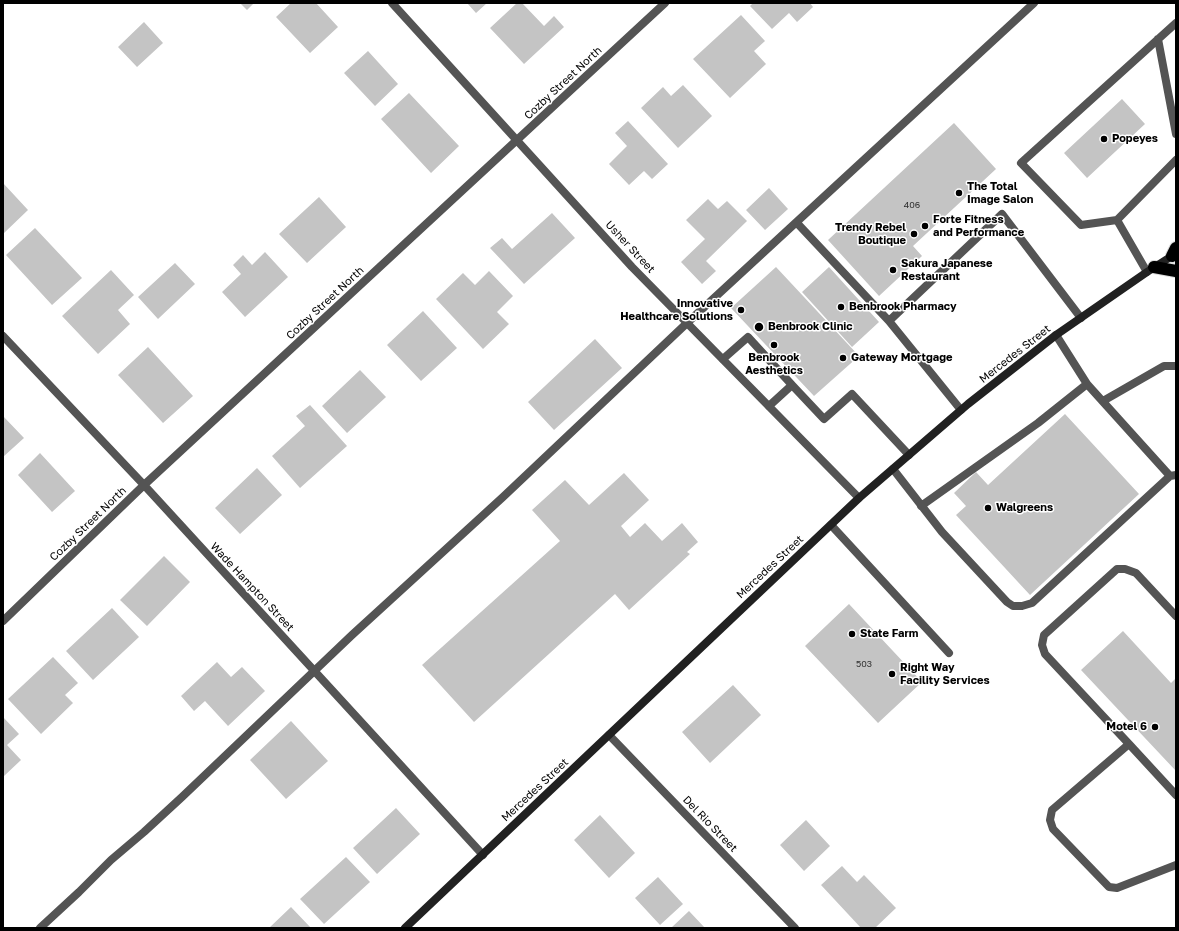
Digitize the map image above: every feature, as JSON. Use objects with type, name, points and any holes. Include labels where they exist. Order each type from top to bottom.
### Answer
[{"type":"highway","points":[[1150,269],[1176,270]]},
{"type":"street","name":"Usher Street","points":[[392,3],[632,267],[859,498]]},
{"type":"street","name":"Cozby Street North","points":[[3,621],[144,485],[665,3]]},
{"type":"street","points":[[40,928],[111,860],[177,802],[315,672],[352,635],[1034,3]]},
{"type":"street","points":[[1176,23],[1021,163],[1081,225],[1116,220],[1176,160]]},
{"type":"street","points":[[1158,39],[1176,134]]},
{"type":"street","points":[[889,321],[1002,214],[1081,318]]},
{"type":"street","points":[[1116,220],[1150,269]]},
{"type":"street","points":[[797,223],[889,321],[961,410]]},
{"type":"street","name":"Mercedes Street","points":[[405,928],[859,498],[961,410],[1056,335],[1174,252]]},
{"type":"street","points":[[892,469],[942,532],[1007,602],[1013,606],[1022,606],[1032,603],[1173,476],[1087,384],[1056,335]]},
{"type":"street","name":"Wade Hampton Street","points":[[3,336],[144,485],[483,855]]},
{"type":"street","points":[[723,359],[748,337],[824,419],[852,394],[909,455]]},
{"type":"street","points":[[1103,401],[1164,366],[1176,366]]},
{"type":"street","points":[[921,506],[1038,423],[1087,384]]},
{"type":"street","points":[[769,406],[792,385]]},
{"type":"street","points":[[831,525],[950,653]]},
{"type":"street","points":[[1176,616],[1136,573],[1125,568],[1117,570],[1044,635],[1042,645],[1045,654],[1176,795]]},
{"type":"street","name":"Del Rio Street","points":[[609,736],[795,928]]},
{"type":"street","points":[[1129,744],[1052,810],[1050,820],[1053,829],[1109,887],[1117,888],[1176,865]]},
{"type":"building","points":[[240,3],[254,3],[247,10]]},
{"type":"building","points":[[291,3],[316,3],[338,27],[310,53],[276,17]]},
{"type":"building","points":[[467,3],[487,3],[476,13]]},
{"type":"building","points":[[517,3],[522,3],[544,26],[554,16],[564,27],[524,64],[490,28]]},
{"type":"building","points":[[753,3],[810,3],[813,7],[797,22],[789,13],[772,29],[750,6]]},
{"type":"building","points":[[741,15],[765,41],[754,51],[766,64],[730,98],[693,59]]},
{"type":"building","points":[[144,22],[163,43],[137,67],[118,47]]},
{"type":"building","points":[[368,51],[398,84],[375,106],[344,73]]},
{"type":"building","points":[[683,85],[712,116],[678,148],[641,108],[663,87],[671,96]]},
{"type":"building","points":[[409,93],[459,146],[431,173],[381,119]]},
{"type":"building","name":"Popeyes","points":[[1122,99],[1145,124],[1087,178],[1064,153]]},
{"type":"building","points":[[628,121],[668,164],[652,179],[644,171],[629,185],[609,164],[627,146],[615,133]]},
{"type":"building","points":[[954,123],[996,169],[913,246],[922,256],[879,296],[828,240]]},
{"type":"building","points":[[3,183],[28,210],[3,234]]},
{"type":"building","points":[[769,188],[788,209],[765,230],[746,210]]},
{"type":"building","points":[[319,197],[346,227],[307,263],[279,234]]},
{"type":"building","points":[[708,199],[718,209],[727,201],[747,221],[706,261],[716,271],[702,284],[681,262],[705,239],[686,220]]},
{"type":"building","points":[[552,213],[575,238],[524,284],[490,248],[502,238],[512,249]]},
{"type":"building","points":[[35,228],[82,278],[52,305],[6,255]]},
{"type":"building","points":[[265,252],[288,277],[245,317],[222,292],[241,274],[233,265],[243,255],[252,265]]},
{"type":"building","points":[[175,263],[195,284],[158,319],[138,297]]},
{"type":"building","points":[[776,267],[859,356],[814,396],[731,308]]},
{"type":"building","name":"Benbrook Pharmacy","points":[[829,267],[879,322],[852,347],[802,292]]},
{"type":"building","points":[[111,270],[134,295],[118,310],[130,324],[98,354],[62,316]]},
{"type":"building","points":[[489,271],[513,296],[497,312],[509,324],[483,349],[436,299],[463,273],[475,285]]},
{"type":"building","points":[[423,311],[457,348],[421,381],[387,345]]},
{"type":"building","points":[[595,339],[622,368],[554,430],[528,402]]},
{"type":"building","points":[[148,347],[193,396],[163,423],[118,375]]},
{"type":"building","points":[[360,370],[386,397],[347,433],[322,406]]},
{"type":"building","points":[[310,405],[347,446],[300,488],[272,456],[305,426],[296,416]]},
{"type":"building","name":"Walgreens","points":[[1065,414],[1139,494],[1030,595],[956,515],[966,506],[954,493],[976,472],[988,485]]},
{"type":"building","points":[[3,416],[24,438],[3,457]]},
{"type":"building","points":[[40,453],[75,491],[52,512],[18,475]]},
{"type":"building","points":[[257,468],[282,495],[240,534],[215,508]]},
{"type":"building","points":[[624,473],[649,500],[621,526],[630,537],[645,523],[662,541],[682,523],[698,542],[687,552],[690,554],[629,610],[615,594],[474,722],[422,665],[560,541],[532,510],[565,480],[589,505]]},
{"type":"building","points":[[164,556],[190,582],[147,626],[120,600]]},
{"type":"building","points":[[849,604],[922,682],[878,723],[805,646]]},
{"type":"building","points":[[112,608],[139,637],[93,680],[66,651]]},
{"type":"building","name":"Motel 6","points":[[1123,631],[1171,683],[1176,678],[1176,771],[1081,670]]},
{"type":"building","points":[[53,657],[78,683],[65,695],[73,703],[41,734],[8,699]]},
{"type":"building","points":[[217,662],[231,677],[242,667],[265,691],[228,726],[205,701],[194,711],[181,696]]},
{"type":"building","points":[[733,685],[761,715],[710,763],[682,732]]},
{"type":"building","points":[[3,717],[19,734],[7,745],[21,760],[3,777]]},
{"type":"building","points":[[291,721],[328,761],[286,799],[250,760]]},
{"type":"building","points":[[396,808],[420,834],[377,874],[353,848]]},
{"type":"building","points":[[600,815],[635,853],[609,878],[574,840]]},
{"type":"building","points":[[806,820],[830,846],[804,871],[780,845]]},
{"type":"building","points":[[346,857],[370,882],[324,924],[300,899]]},
{"type":"building","points":[[842,866],[857,882],[864,875],[896,908],[875,928],[861,928],[821,885]]},
{"type":"building","points":[[658,877],[683,904],[660,925],[635,898]]},
{"type":"building","points":[[291,907],[311,928],[269,928]]},
{"type":"building","points":[[689,911],[705,928],[671,928]]},
{"type":"place","name":"Popeyes","points":[[1104,139]]},
{"type":"place","name":"The Total Image Salon","points":[[959,193]]},
{"type":"place","name":"Forte Fitness and Performance","points":[[925,226]]},
{"type":"place","name":"Trendy Rebel Boutique","points":[[914,234]]},
{"type":"place","name":"Sakura Japanese Restaurant","points":[[893,270]]},
{"type":"place","name":"Benbrook Pharmacy","points":[[841,307]]},
{"type":"place","name":"Innovative Healthcare Solutions","points":[[741,310]]},
{"type":"place","name":"Benbrook Clinic","points":[[759,327]]},
{"type":"place","name":"Benbrook Aesthetics","points":[[774,345]]},
{"type":"place","name":"Gateway Mortgage","points":[[843,358]]},
{"type":"place","name":"Walgreens","points":[[988,508]]},
{"type":"place","name":"State Farm","points":[[852,634]]},
{"type":"place","name":"Right Way Facility Services","points":[[892,674]]},
{"type":"place","name":"Motel 6","points":[[1155,727]]}]
